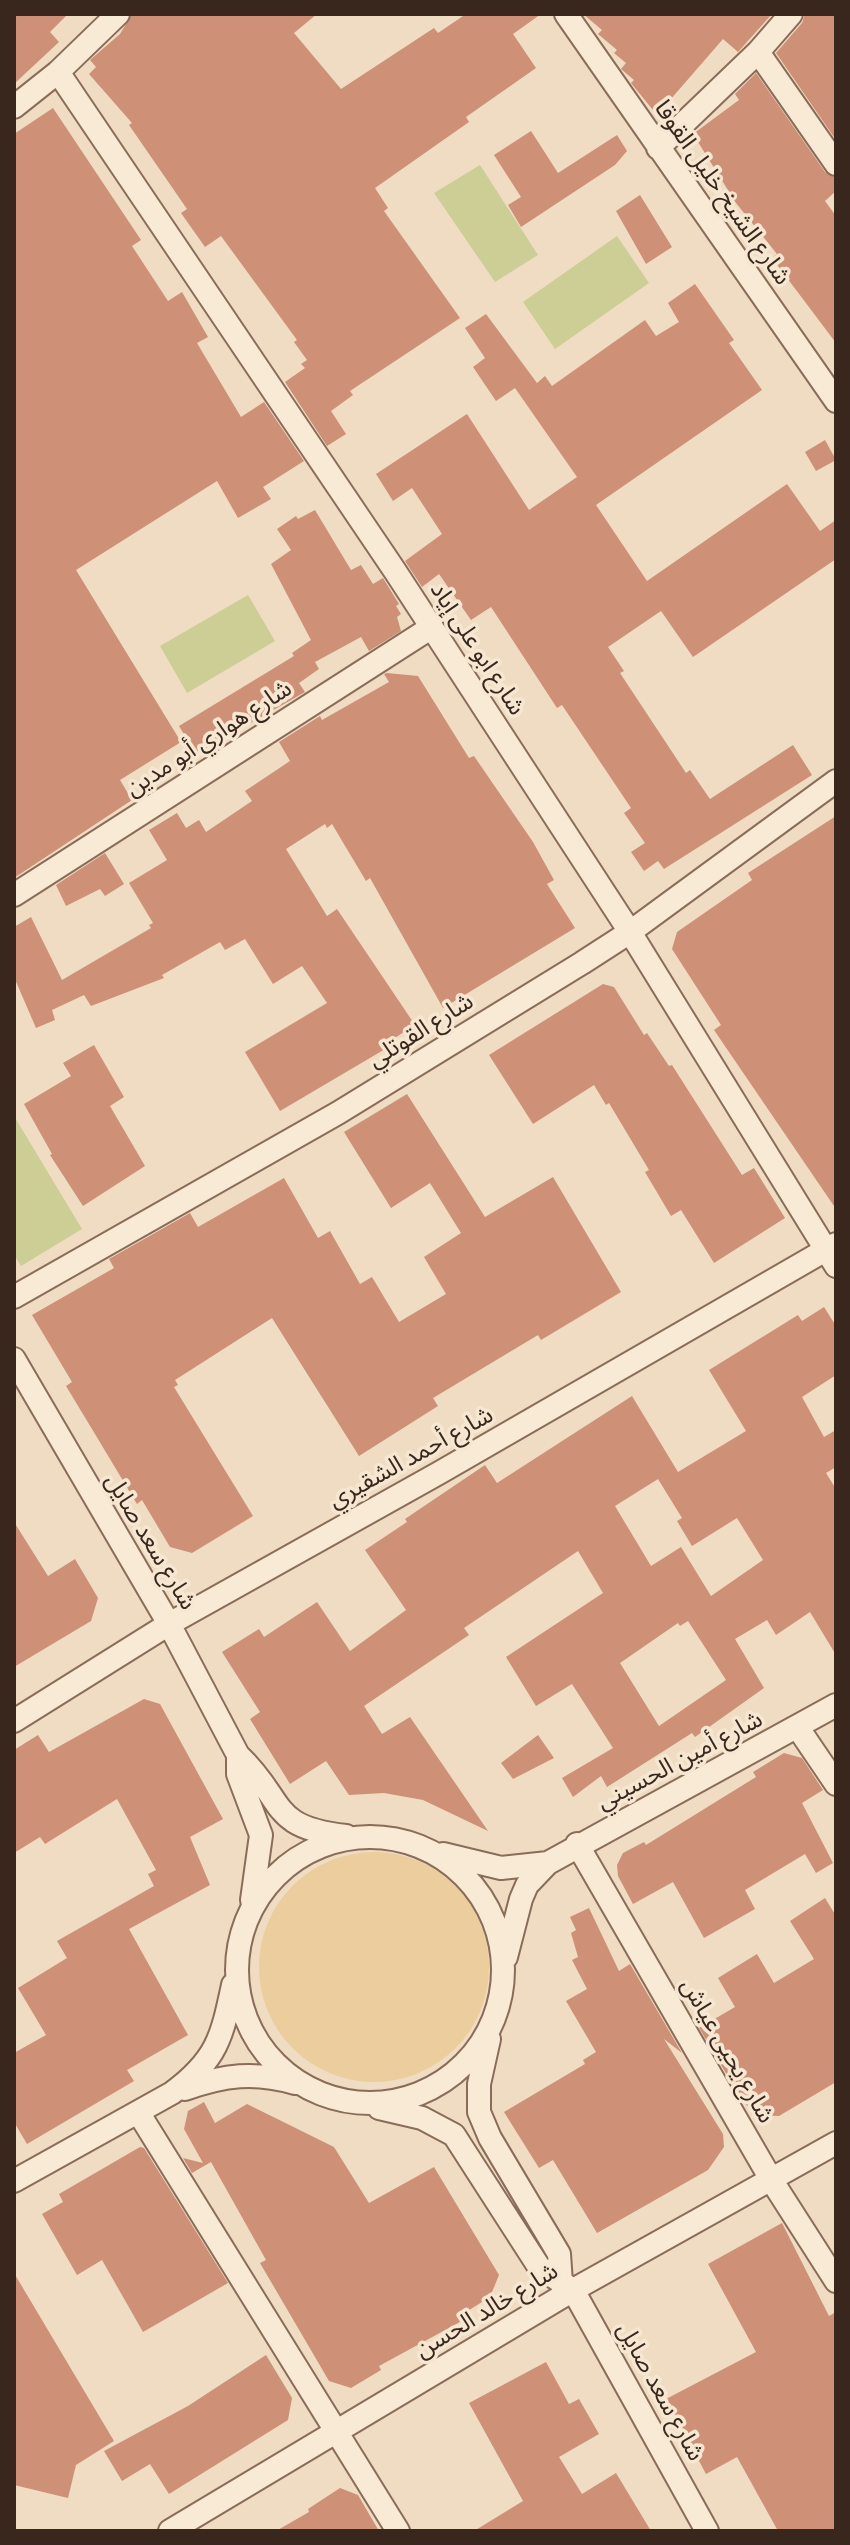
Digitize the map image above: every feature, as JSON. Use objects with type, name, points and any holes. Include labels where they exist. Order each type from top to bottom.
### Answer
[{"type":"street","points":[[14,107],[58,72],[118,14]]},
{"type":"street","name":"شارع الشيخ خليل القوقا","points":[[566,14],[836,401]]},
{"type":"street","points":[[658,148],[758,52],[791,14]]},
{"type":"street","points":[[758,52],[836,164]]},
{"type":"street","name":"شارع ابو على إياد","points":[[58,72],[432,627],[630,932],[833,1254]]},
{"type":"street","name":"شارع هواري أبو مدين","points":[[14,895],[432,627]]},
{"type":"street","name":"شارع القوتلي","points":[[14,1297],[338,1113],[630,932],[836,781]]},
{"type":"street","name":"شارع أحمد الشقيري","points":[[14,1721],[169,1624],[833,1254]]},
{"type":"street","name":"شارع سعد صايل","points":[[14,1359],[169,1624],[238,1755],[254,1770],[287,1820],[324,1834],[356,1838]]},
{"type":"street","name":"شارع أمين الحسيني","points":[[501,1986],[507,1945],[521,1899],[527,1885],[548,1863],[577,1844],[836,1705]]},
{"type":"street","points":[[798,1728],[836,1784]]},
{"type":"street","name":"شارع سعد صايل","points":[[238,1755],[238,1774],[261,1835],[249,1914]]},
{"type":"street","points":[[14,2181],[172,2093],[194,2077],[213,2055],[222,2035],[249,1914],[267,1885],[294,1860],[331,1842],[356,1838],[396,1839],[418,1845],[456,1868],[482,1896],[498,1934],[501,1986],[493,2018],[477,2048],[439,2084],[398,2100],[354,2103],[305,2086],[259,2075],[230,2075],[172,2093]]},
{"type":"street","name":"شارع يحيى عياش","points":[[577,1844],[772,2181],[836,2281]]},
{"type":"street","name":"شارع أمين الحسيني","points":[[418,1845],[486,1866],[518,1867],[548,1863]]},
{"type":"street","points":[[237,1963],[239,1997],[251,2032],[275,2064],[305,2086]]},
{"type":"street","name":"شارع سعد صايل","points":[[493,2018],[479,2084],[479,2112],[490,2138],[559,2254],[567,2286],[707,2531]]},
{"type":"street","name":"شارع سعد صايل","points":[[354,2103],[422,2118],[454,2135],[539,2267],[567,2286]]},
{"type":"street","points":[[138,2112],[398,2531]]},
{"type":"street","name":"شارع خالد الحسن","points":[[170,2531],[338,2431],[567,2286],[772,2181],[836,2143]]},
{"type":"green space","points":[[480,165],[538,255],[495,282],[434,193]]},
{"type":"green space","points":[[617,236],[649,283],[555,349],[523,302]]},
{"type":"green space","points":[[248,595],[275,641],[187,693],[160,646]]},
{"type":"green space","points":[[14,1116],[82,1229],[21,1266],[14,1255]]},
{"type":"sand","points":[[374,1852],[418,1861],[455,1886],[480,1923],[489,1967],[480,2011],[455,2048],[418,2073],[374,2082],[330,2073],[293,2048],[268,2011],[259,1967],[268,1923],[293,1886],[330,1861]]},
{"type":"building","points":[[14,14],[68,14],[50,32],[59,42],[14,84]]},
{"type":"building","points":[[132,14],[317,14],[294,33],[341,89],[434,28],[438,33],[466,14],[541,14],[513,34],[536,68],[466,117],[469,122],[375,188],[388,208],[384,211],[460,318],[350,391],[353,395],[331,411],[346,434],[327,446],[285,382],[305,368],[301,364],[307,360],[294,342],[297,340],[221,236],[205,247],[181,213],[187,209],[129,125],[132,123],[89,74],[96,67],[90,60],[120,34]]},
{"type":"building","points":[[583,14],[772,14],[738,52],[723,39],[657,115],[631,83],[634,80],[621,69],[626,63],[614,53],[617,50],[598,34],[602,30]]},
{"type":"building","points":[[805,14],[836,14],[836,140],[776,53],[802,23]]},
{"type":"building","points":[[756,73],[825,172],[836,178],[836,191],[825,201],[836,216],[836,343],[772,258],[777,254],[736,203],[693,134],[739,100],[735,94]]},
{"type":"building","points":[[53,108],[141,240],[132,246],[168,301],[182,292],[208,337],[197,343],[241,417],[264,402],[304,461],[263,487],[271,499],[238,518],[217,481],[76,570],[181,742],[120,780],[132,800],[14,878],[14,134]]},
{"type":"building","points":[[531,131],[558,173],[617,135],[627,151],[615,165],[521,227],[508,205],[521,197],[494,155]]},
{"type":"building","points":[[640,195],[672,247],[646,264],[616,211]]},
{"type":"building","points":[[695,284],[734,340],[729,343],[762,390],[596,505],[647,581],[787,484],[820,531],[836,520],[836,559],[693,657],[661,611],[608,647],[624,671],[620,673],[686,773],[690,770],[710,799],[793,745],[812,775],[664,869],[658,861],[644,871],[631,852],[645,843],[624,813],[631,808],[562,705],[557,708],[491,607],[471,620],[439,574],[422,587],[405,561],[442,534],[412,488],[393,501],[376,474],[467,414],[529,510],[577,477],[515,388],[496,401],[473,367],[485,358],[465,328],[486,314],[537,383],[545,376],[552,386],[645,320],[656,336],[679,322],[668,303]]},
{"type":"building","points":[[825,440],[836,460],[816,471],[805,452]]},
{"type":"building","points":[[315,510],[351,570],[361,565],[373,584],[383,578],[399,604],[396,606],[401,614],[397,617],[401,631],[369,651],[361,637],[315,662],[319,669],[299,683],[305,692],[196,754],[179,726],[294,656],[292,653],[311,640],[271,564],[291,550],[277,529],[296,516],[298,519]]},
{"type":"building","points":[[384,674],[418,676],[469,758],[474,756],[533,842],[554,880],[547,884],[575,928],[443,1008],[370,878],[366,881],[332,824],[327,828],[325,824],[286,849],[327,916],[337,909],[415,1025],[390,1041],[392,1045],[280,1111],[245,1052],[327,1003],[302,966],[273,984],[245,939],[225,950],[220,942],[162,975],[164,978],[91,1006],[84,995],[52,1010],[55,1020],[36,1028],[14,977],[14,927],[31,917],[62,980],[151,928],[149,925],[153,923],[129,883],[167,860],[149,830],[177,813],[186,828],[199,820],[206,832],[252,801],[245,791],[290,761],[279,742],[320,716],[322,720],[389,682]]},
{"type":"building","points":[[836,816],[836,1209],[714,1030],[721,1025],[672,949],[677,932],[752,880],[748,873]]},
{"type":"building","points":[[105,853],[124,884],[105,896],[100,889],[66,906],[56,885]]},
{"type":"building","points":[[603,984],[614,987],[644,1035],[647,1033],[669,1066],[672,1065],[742,1175],[754,1168],[785,1218],[714,1263],[681,1210],[671,1216],[645,1172],[649,1170],[609,1103],[606,1105],[594,1085],[533,1124],[489,1055]]},
{"type":"building","points":[[94,1045],[124,1097],[110,1106],[145,1166],[83,1206],[50,1155],[24,1104],[71,1076],[63,1063]]},
{"type":"building","points":[[407,1094],[485,1217],[553,1177],[621,1292],[541,1340],[538,1335],[433,1398],[438,1406],[359,1456],[272,1318],[175,1380],[178,1385],[174,1387],[253,1516],[192,1553],[170,1547],[142,1500],[137,1504],[66,1386],[72,1382],[32,1315],[114,1268],[109,1259],[190,1213],[198,1227],[284,1178],[318,1238],[330,1231],[360,1284],[372,1277],[399,1322],[446,1294],[424,1257],[461,1233],[430,1183],[391,1208],[344,1132]]},
{"type":"building","points":[[824,1307],[836,1326],[836,1375],[802,1397],[824,1437],[836,1430],[836,1467],[826,1473],[836,1489],[836,1655],[810,1612],[776,1635],[767,1620],[735,1639],[764,1688],[695,1737],[692,1733],[607,1787],[601,1776],[573,1797],[562,1778],[613,1748],[572,1684],[536,1706],[506,1657],[603,1593],[578,1551],[464,1628],[469,1635],[364,1706],[382,1734],[410,1717],[488,1831],[423,1800],[384,1793],[349,1795],[326,1761],[290,1784],[250,1719],[260,1712],[222,1652],[259,1629],[264,1637],[317,1602],[350,1651],[406,1610],[365,1550],[485,1465],[497,1483],[632,1396],[678,1472],[746,1431],[709,1370],[798,1315],[802,1321]],"holes":[[[658,1479],[682,1518],[677,1521],[692,1546],[737,1518],[763,1560],[711,1596],[681,1547],[651,1566],[615,1506]],[[688,1621],[726,1680],[659,1726],[620,1663],[678,1623],[680,1626]]]},
{"type":"building","points":[[14,1522],[48,1576],[75,1559],[98,1598],[91,1621],[14,1667]]},
{"type":"building","points":[[144,1699],[160,1704],[223,1819],[190,1837],[210,1885],[129,1929],[188,2035],[127,2070],[134,2081],[27,2144],[14,2122],[14,2053],[46,2035],[18,1988],[67,1958],[57,1941],[154,1886],[148,1874],[156,1870],[117,1799],[45,1844],[40,1837],[14,1853],[14,1750],[38,1735],[49,1752]]},
{"type":"building","points":[[538,1735],[554,1758],[513,1779],[501,1763]]},
{"type":"building","points":[[784,1753],[802,1758],[823,1790],[802,1803],[833,1863],[816,1873],[805,1854],[745,1890],[755,1909],[704,1938],[673,1882],[633,1904],[618,1876],[617,1865],[623,1853],[644,1842],[646,1845],[756,1777],[753,1772]]},
{"type":"building","points":[[825,1898],[836,1916],[836,2082],[779,2116],[758,2115],[743,2102],[699,2028],[735,2007],[718,1978],[757,1954],[774,1983],[814,1959],[790,1921]]},
{"type":"building","points":[[589,1908],[619,1971],[630,1964],[682,2053],[664,2039],[723,2134],[724,2147],[708,2170],[597,2233],[553,2160],[539,2168],[504,2112],[585,2064],[583,2060],[596,2052],[566,2001],[587,1989],[572,1960],[578,1957],[571,1933],[576,1930],[570,1917]]},
{"type":"building","points":[[204,2102],[215,2123],[247,2104],[334,2147],[369,2203],[434,2167],[499,2275],[490,2297],[466,2312],[469,2317],[379,2366],[381,2370],[351,2388],[329,2381],[260,2263],[266,2260],[211,2162],[192,2173],[183,2158],[203,2163],[184,2129],[188,2111]]},
{"type":"building","points":[[140,2147],[144,2148],[228,2283],[143,2332],[102,2260],[77,2275],[42,2214],[63,2202],[59,2194]]},
{"type":"building","points":[[782,2223],[829,2316],[836,2312],[836,2531],[778,2531],[737,2457],[706,2474],[666,2399],[756,2352],[708,2264]]},
{"type":"building","points":[[14,2273],[114,2441],[76,2465],[68,2498],[14,2485]]},
{"type":"building","points":[[266,2355],[292,2398],[288,2420],[169,2494],[150,2464],[122,2481],[104,2451],[188,2406]]},
{"type":"building","points":[[546,2362],[569,2404],[579,2399],[599,2434],[559,2457],[582,2494],[616,2473],[651,2531],[474,2531],[523,2501],[469,2403]]},
{"type":"building","points":[[340,2488],[358,2495],[379,2531],[276,2531],[309,2512],[308,2509]]}]
